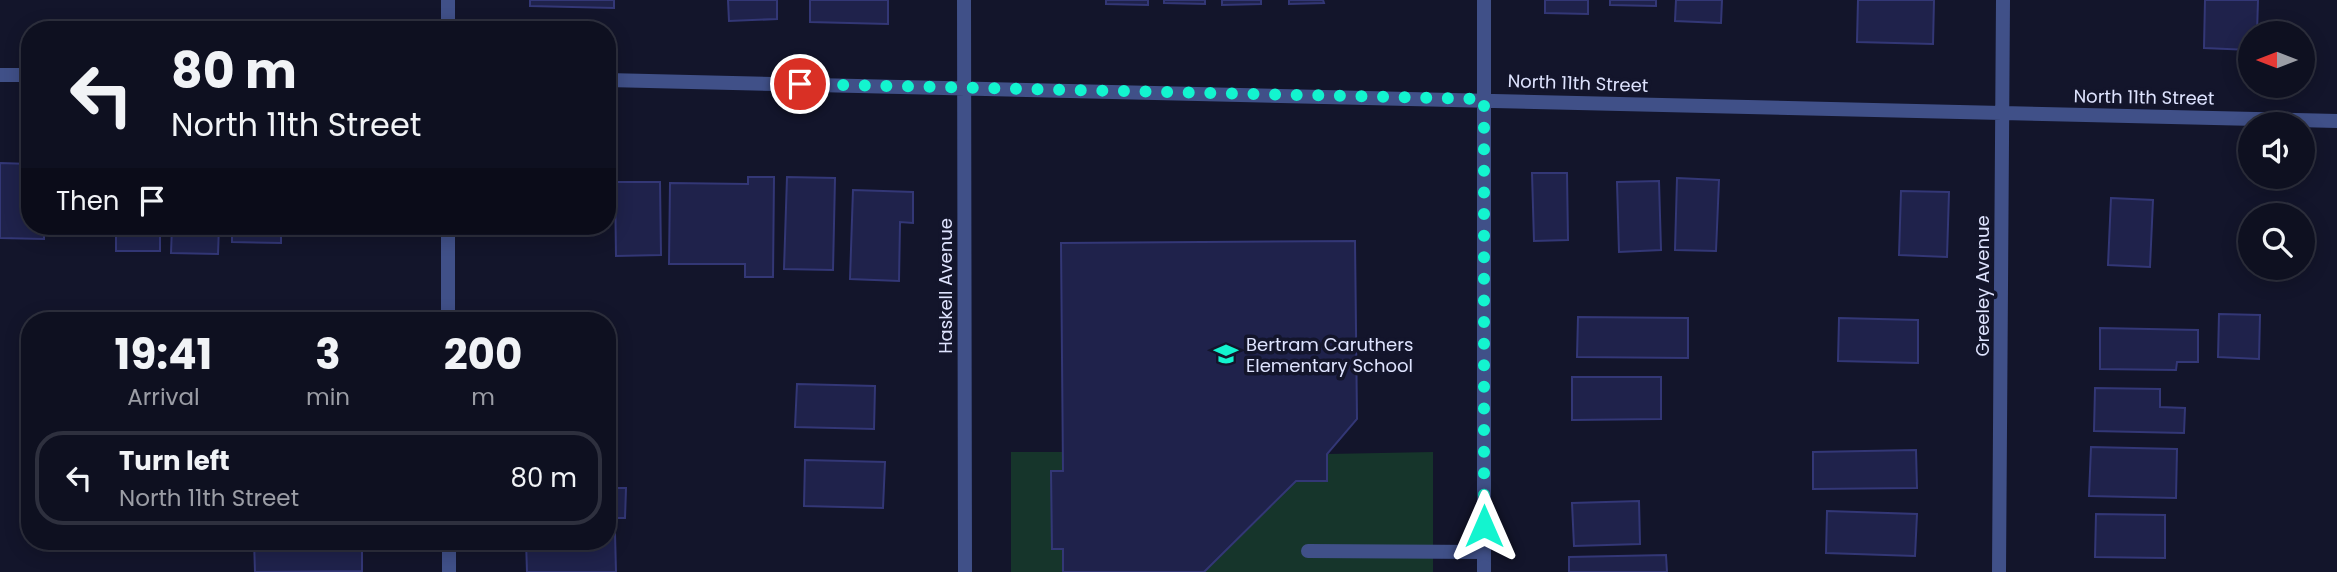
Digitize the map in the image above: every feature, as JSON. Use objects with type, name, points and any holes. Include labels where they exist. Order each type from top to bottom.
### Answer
[{"type":"street","points":[[448,0],[448,21]]},
{"type":"street","name":"Haskell Avenue","points":[[964,0],[965,572]]},
{"type":"street","points":[[1484,0],[1484,572]]},
{"type":"street","name":"Greeley Avenue","points":[[1999,572],[2003,0]]},
{"type":"street","points":[[0,75],[21,75]]},
{"type":"street","name":"North 11th Street","points":[[616,80],[2337,121]]},
{"type":"street","points":[[448,235],[448,312]]},
{"type":"street","points":[[449,550],[449,572]]},
{"type":"street","points":[[1308,551],[1484,552]]},
{"type":"green space","points":[[1011,452],[1063,452],[1063,471],[1051,471],[1052,548],[1063,549],[1063,572],[1011,572]]},
{"type":"green space","points":[[1433,452],[1433,572],[1204,572],[1296,481],[1327,481],[1327,454]]},
{"type":"building","points":[[530,0],[614,0],[614,8],[530,6]]},
{"type":"building","points":[[728,0],[777,0],[777,19],[729,21]]},
{"type":"building","points":[[810,0],[888,0],[888,24],[810,22]]},
{"type":"building","points":[[1106,0],[1148,0],[1148,5],[1106,4]]},
{"type":"building","points":[[1164,0],[1205,0],[1205,4],[1164,3]]},
{"type":"building","points":[[1222,0],[1261,0],[1261,4],[1222,5]]},
{"type":"building","points":[[1289,0],[1323,0],[1324,3],[1289,4]]},
{"type":"building","points":[[1545,0],[1588,0],[1588,14],[1545,13]]},
{"type":"building","points":[[1610,0],[1656,0],[1656,6],[1610,5]]},
{"type":"building","points":[[1676,0],[1722,0],[1721,23],[1675,21]]},
{"type":"building","points":[[1858,0],[1934,0],[1933,44],[1857,42]]},
{"type":"building","points":[[2205,0],[2258,0],[2257,21],[2238,21],[2238,49],[2204,48]]},
{"type":"building","points":[[0,163],[21,164],[21,235],[44,235],[44,239],[0,238]]},
{"type":"building","points":[[1532,173],[1567,173],[1568,240],[1534,241]]},
{"type":"building","points":[[748,177],[774,177],[773,277],[745,277],[745,264],[669,264],[670,183],[748,184]]},
{"type":"building","points":[[787,177],[835,178],[833,270],[784,269]]},
{"type":"building","points":[[1677,178],[1719,180],[1716,251],[1675,250]]},
{"type":"building","points":[[1659,181],[1661,250],[1619,252],[1617,182]]},
{"type":"building","points":[[616,182],[660,182],[661,255],[616,256]]},
{"type":"building","points":[[853,190],[913,192],[913,223],[900,222],[899,281],[850,279]]},
{"type":"building","points":[[1901,191],[1949,192],[1947,257],[1899,255]]},
{"type":"building","points":[[2111,198],[2153,200],[2150,267],[2108,265]]},
{"type":"building","points":[[116,235],[160,235],[160,251],[116,251]]},
{"type":"building","points":[[172,235],[219,235],[218,254],[171,253]]},
{"type":"building","points":[[232,235],[281,235],[281,243],[232,242]]},
{"type":"building","name":"Bertram Caruthers Elementary School","points":[[1355,241],[1357,419],[1327,454],[1327,481],[1296,481],[1204,572],[1063,572],[1063,549],[1052,549],[1051,471],[1063,471],[1061,243]]},
{"type":"building","points":[[2219,314],[2260,315],[2259,359],[2218,357]]},
{"type":"building","points":[[1578,317],[1688,318],[1688,358],[1577,357]]},
{"type":"building","points":[[1839,318],[1918,320],[1918,363],[1838,361]]},
{"type":"building","points":[[2100,328],[2198,330],[2198,362],[2177,362],[2176,370],[2100,369]]},
{"type":"building","points":[[1572,377],[1661,377],[1661,419],[1572,420]]},
{"type":"building","points":[[797,384],[875,386],[874,429],[795,427]]},
{"type":"building","points":[[2095,388],[2160,389],[2160,407],[2185,408],[2184,433],[2094,431]]},
{"type":"building","points":[[2091,447],[2177,449],[2176,498],[2089,496]]},
{"type":"building","points":[[1916,450],[1917,488],[1813,489],[1813,452]]},
{"type":"building","points":[[805,460],[885,462],[883,508],[804,506]]},
{"type":"building","points":[[616,488],[626,488],[625,518],[616,518]]},
{"type":"building","points":[[1639,501],[1640,544],[1574,546],[1572,503]]},
{"type":"building","points":[[1827,511],[1917,514],[1915,556],[1826,553]]},
{"type":"building","points":[[2096,514],[2165,515],[2165,558],[2095,557]]},
{"type":"building","points":[[254,550],[362,550],[362,571],[255,572]]},
{"type":"building","points":[[526,550],[615,550],[616,572],[527,572]]},
{"type":"building","points":[[1666,555],[1667,572],[1569,572],[1569,557]]},
{"type":"place","name":"Bertram Caruthers Elementary School","points":[[1226,354]]},
{"type":"route","points":[[800,84],[1484,99],[1484,526]]}]
